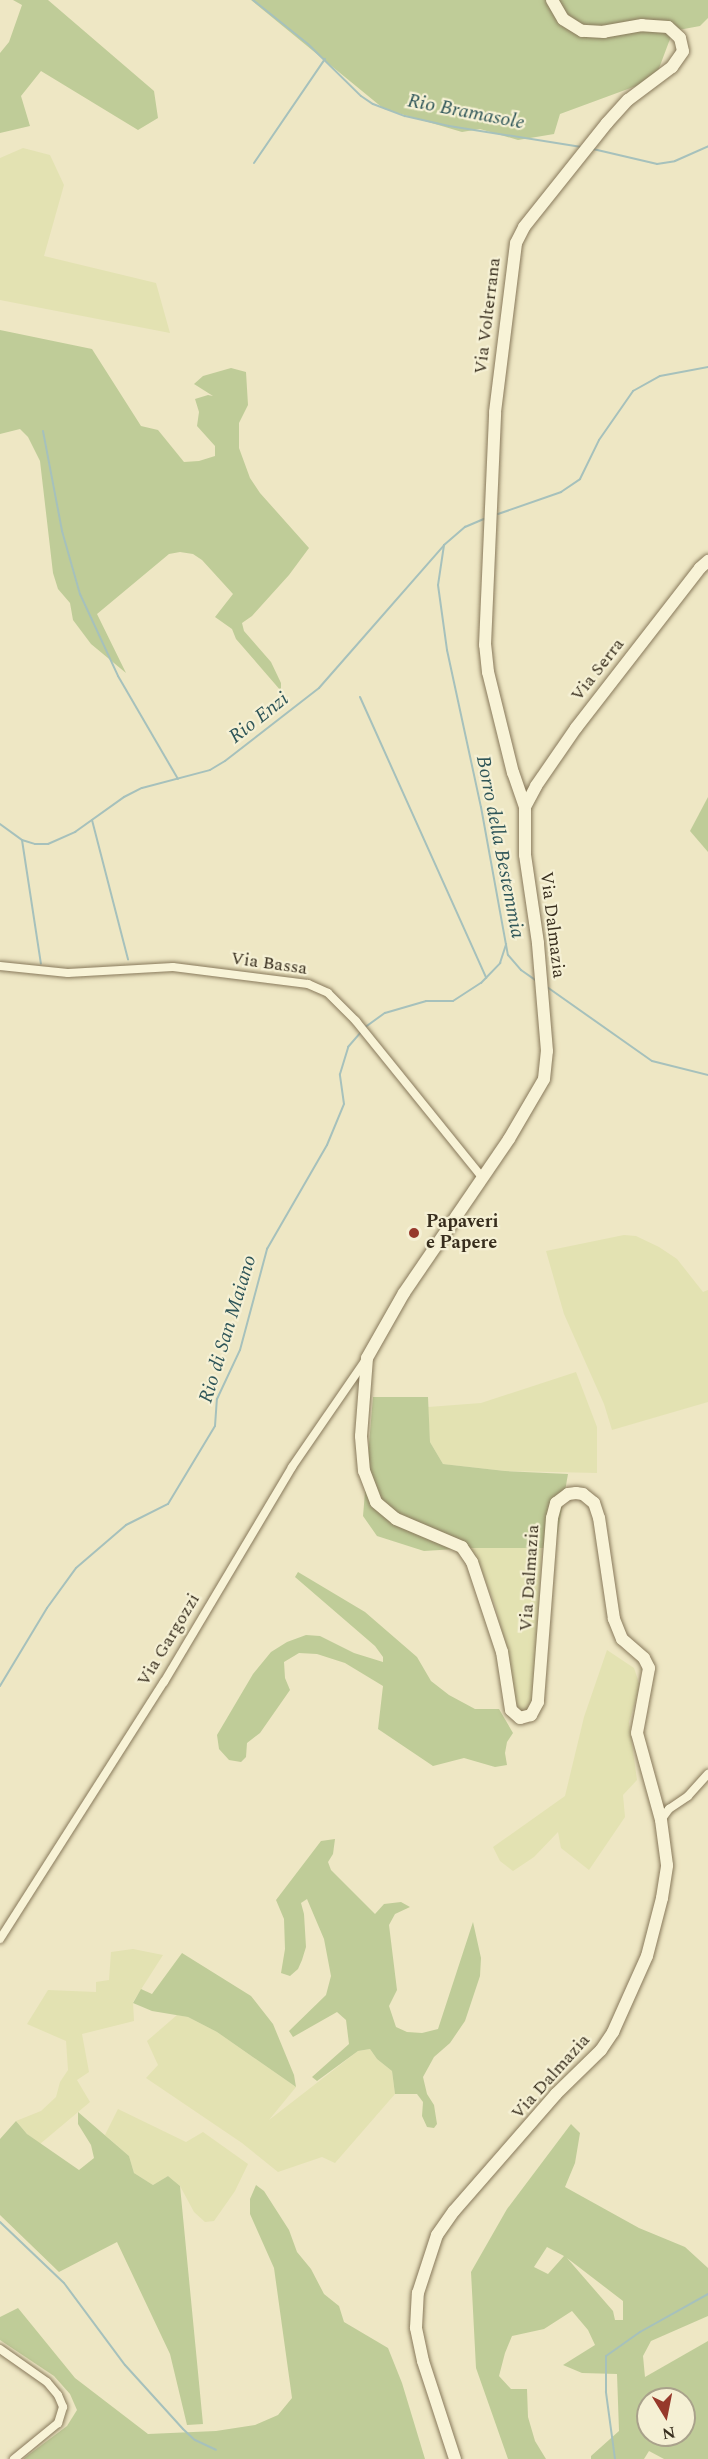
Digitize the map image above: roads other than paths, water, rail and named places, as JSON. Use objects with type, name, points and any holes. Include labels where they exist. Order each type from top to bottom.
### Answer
[{"type":"main road","name":"Via Volterrana","points":[[525,807],[513,773],[488,672],[485,645],[499,366],[516,243],[524,227],[586,147],[628,100],[672,67],[683,51],[682,44],[668,27],[655,25],[623,27],[592,33],[582,31],[563,20],[552,0]]},
{"type":"main road","name":"Via Serra","points":[[525,807],[536,786],[576,728],[700,568],[708,561]]},
{"type":"main road","name":"Via Dalmazia","points":[[455,2459],[423,2361],[416,2328],[418,2293],[437,2235],[454,2211],[556,2094],[601,2050],[613,2032],[647,1956],[662,1898],[667,1865],[661,1820],[637,1733],[649,1668],[644,1658],[622,1639],[614,1619],[599,1518],[594,1503],[583,1494],[576,1493],[568,1494],[556,1503],[552,1518],[538,1702],[531,1715],[520,1718],[511,1710],[502,1652],[472,1562],[462,1547],[396,1519],[376,1502],[364,1472],[362,1436],[367,1358],[404,1293],[541,1087],[547,1069],[548,1051],[541,978],[525,855],[525,807]]},
{"type":"street","name":"Via Bassa","points":[[0,966],[68,973],[173,967],[308,984],[328,993],[356,1021],[482,1177]]},
{"type":"street","name":"Via Gargozzi","points":[[0,1939],[164,1682],[292,1467],[367,1358]]},
{"type":"street","points":[[661,1820],[669,1809],[687,1796],[708,1774]]},
{"type":"street","points":[[0,2349],[47,2382],[58,2395],[63,2407],[58,2422],[14,2459]]},
{"type":"waterway","name":"Rio Bramasole","points":[[253,0],[308,44],[361,96],[373,104],[405,116],[449,126],[581,147]]},
{"type":"waterway","points":[[254,163],[325,59]]},
{"type":"waterway","name":"Rio Bramasole","points":[[593,149],[657,164],[675,161],[708,146]]},
{"type":"waterway","name":"Rio Enzi","points":[[498,514],[561,492],[580,479],[599,440],[633,391],[660,376],[708,367]]},
{"type":"waterway","points":[[43,431],[62,531],[80,594],[118,676],[178,779]]},
{"type":"waterway","name":"Rio Enzi","points":[[0,824],[22,840],[35,844],[48,844],[75,832],[124,797],[142,788],[210,770],[225,761],[319,688],[444,545],[465,527],[484,519]]},
{"type":"waterway","name":"Borro della Bestemmia","points":[[444,545],[438,585],[447,650],[481,807],[508,955],[521,970],[537,981]]},
{"type":"waterway","points":[[360,697],[486,978]]},
{"type":"waterway","points":[[92,820],[128,959]]},
{"type":"waterway","points":[[22,840],[41,964]]},
{"type":"waterway","name":"Rio di San Maiano","points":[[364,1028],[385,1013],[426,1001],[453,1001],[481,983],[500,963],[506,944]]},
{"type":"waterway","name":"Borro della Bestemmia","points":[[547,987],[652,1061],[708,1075]]},
{"type":"waterway","name":"Rio di San Maiano","points":[[0,1686],[47,1608],[76,1568],[126,1525],[168,1504],[215,1426],[217,1399],[240,1350],[267,1249],[327,1145],[344,1104],[340,1074],[348,1047],[361,1032]]},
{"type":"waterway","points":[[0,2222],[64,2283],[125,2365],[183,2429],[195,2440],[216,2450]]},
{"type":"waterway","points":[[615,2459],[606,2392],[606,2356],[640,2332],[708,2294]]},
{"type":"place","name":"Papaveri e Papere","points":[[414,1233]]}]
